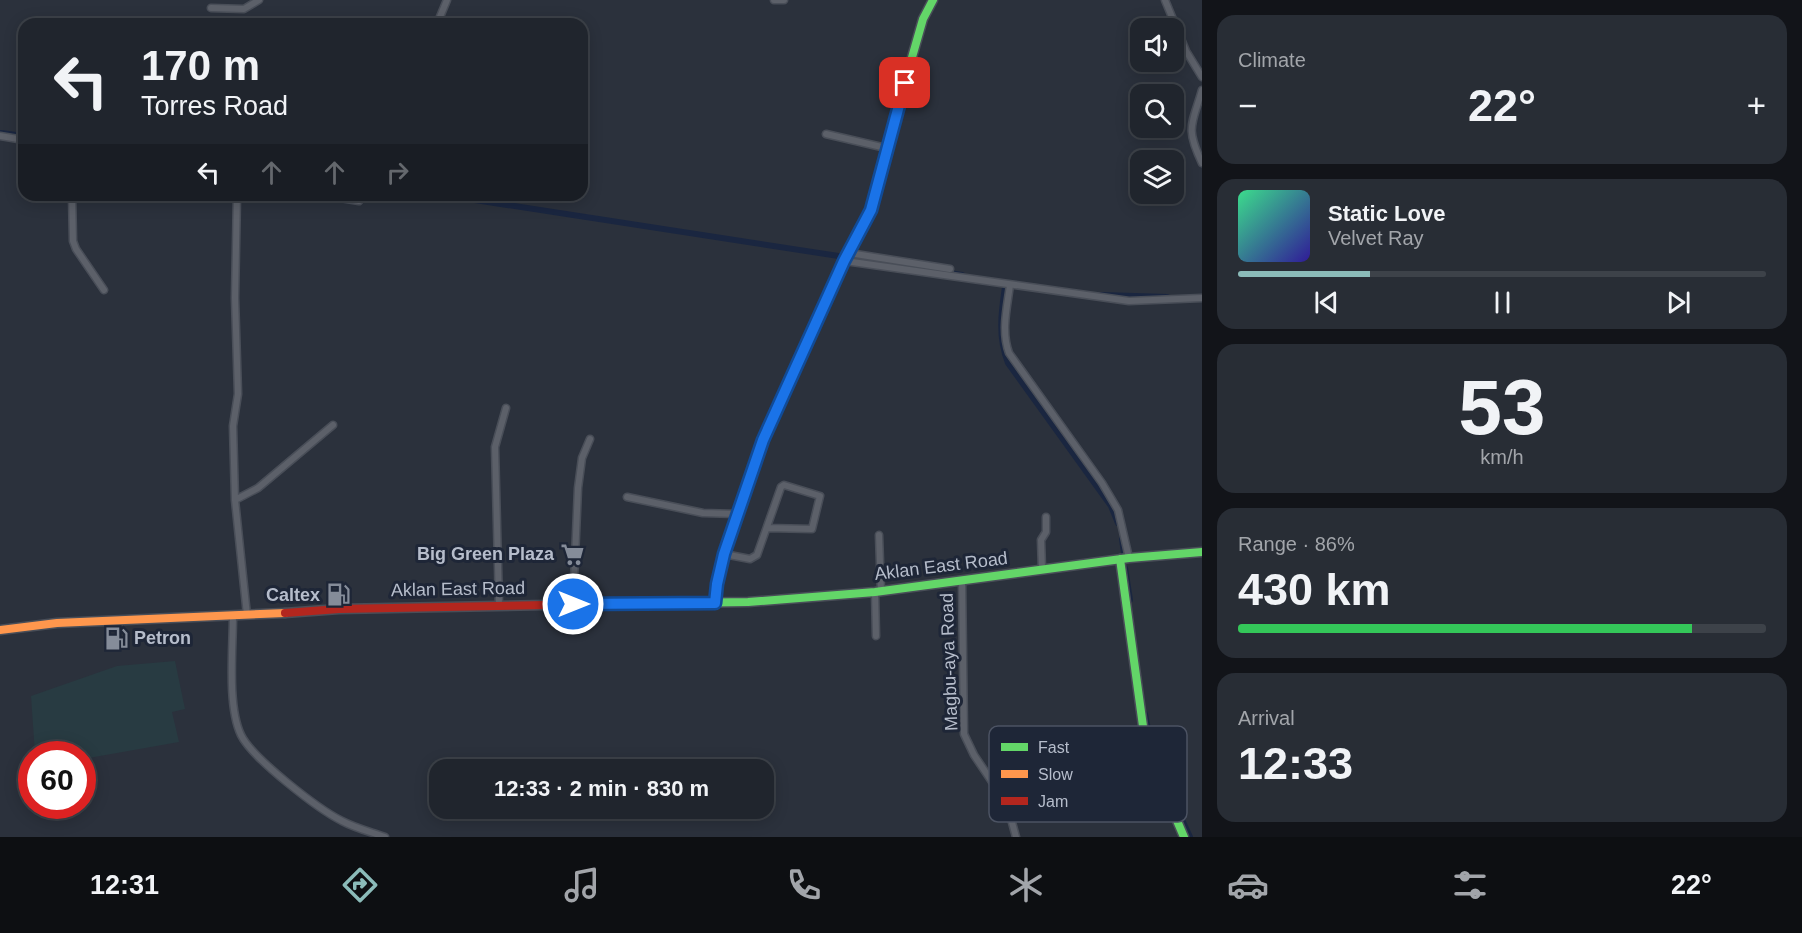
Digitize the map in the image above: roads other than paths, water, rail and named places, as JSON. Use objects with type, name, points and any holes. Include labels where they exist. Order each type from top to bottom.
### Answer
[{"type":"main road","points":[[715,603],[724,554],[763,440],[871,210],[886,148],[923,19],[933,0]]},
{"type":"main road","name":"Aklan East Road","points":[[0,630],[57,623],[339,609],[715,603],[878,591],[1125,558],[1202,552]]},
{"type":"main road","points":[[1125,558],[1144,726]]},
{"type":"main road","points":[[1178,822],[1184,837]]},
{"type":"street","points":[[211,8],[244,9],[259,0]]},
{"type":"street","points":[[440,18],[447,0]]},
{"type":"street","points":[[774,0],[784,0]]},
{"type":"street","points":[[1165,0],[1186,51],[1202,76]]},
{"type":"street","points":[[1202,90],[1191,122],[1191,132],[1202,163]]},
{"type":"street","points":[[826,134],[886,148]]},
{"type":"street","points":[[0,136],[18,139]]},
{"type":"street","points":[[72,201],[73,242],[104,290]]},
{"type":"street","points":[[237,201],[235,298],[238,394],[233,426],[235,500],[247,615]]},
{"type":"street","points":[[847,257],[950,269]]},
{"type":"street","points":[[847,257],[1010,285],[1129,301],[1202,298]]},
{"type":"street","points":[[1010,285],[1004,331],[1009,353],[1107,492],[1120,515],[1125,558]]},
{"type":"street","points":[[499,605],[495,447],[506,408]]},
{"type":"street","points":[[235,500],[258,488],[333,425]]},
{"type":"street","points":[[573,604],[578,488],[582,458],[590,440]]},
{"type":"street","points":[[724,554],[750,559],[757,555],[781,487],[784,485],[820,496],[812,529],[768,528]]},
{"type":"street","points":[[627,498],[703,513],[737,514]]},
{"type":"street","points":[[1042,569],[1041,540],[1046,532],[1046,517]]},
{"type":"street","points":[[876,636],[879,534]]},
{"type":"street","name":"Magbu-aya Road","points":[[962,580],[964,734],[974,755],[989,777]]},
{"type":"street","points":[[233,616],[233,708],[241,735],[252,751],[307,799],[342,822],[385,837]]},
{"type":"street","name":"Magbu-aya Road","points":[[1012,822],[1016,837]]},
{"type":"waterway","points":[[1,133],[18,135]]},
{"type":"waterway","points":[[481,201],[962,275]]},
{"type":"waterway","points":[[1005,287],[1002,335],[1008,363],[1111,506],[1118,523]]},
{"type":"waterway","points":[[1102,295],[1167,297]]},
{"type":"waterway","points":[[1122,539],[1124,553]]},
{"type":"waterway","points":[[1125,568],[1130,600]]},
{"type":"waterway","points":[[1145,714],[1147,726]]},
{"type":"waterway","points":[[1183,822],[1190,837]]},
{"type":"place","name":"Big Green Plaza","points":[[572,554]]},
{"type":"place","name":"Caltex","points":[[338,595]]},
{"type":"place","name":"Petron","points":[[116,638]]}]
